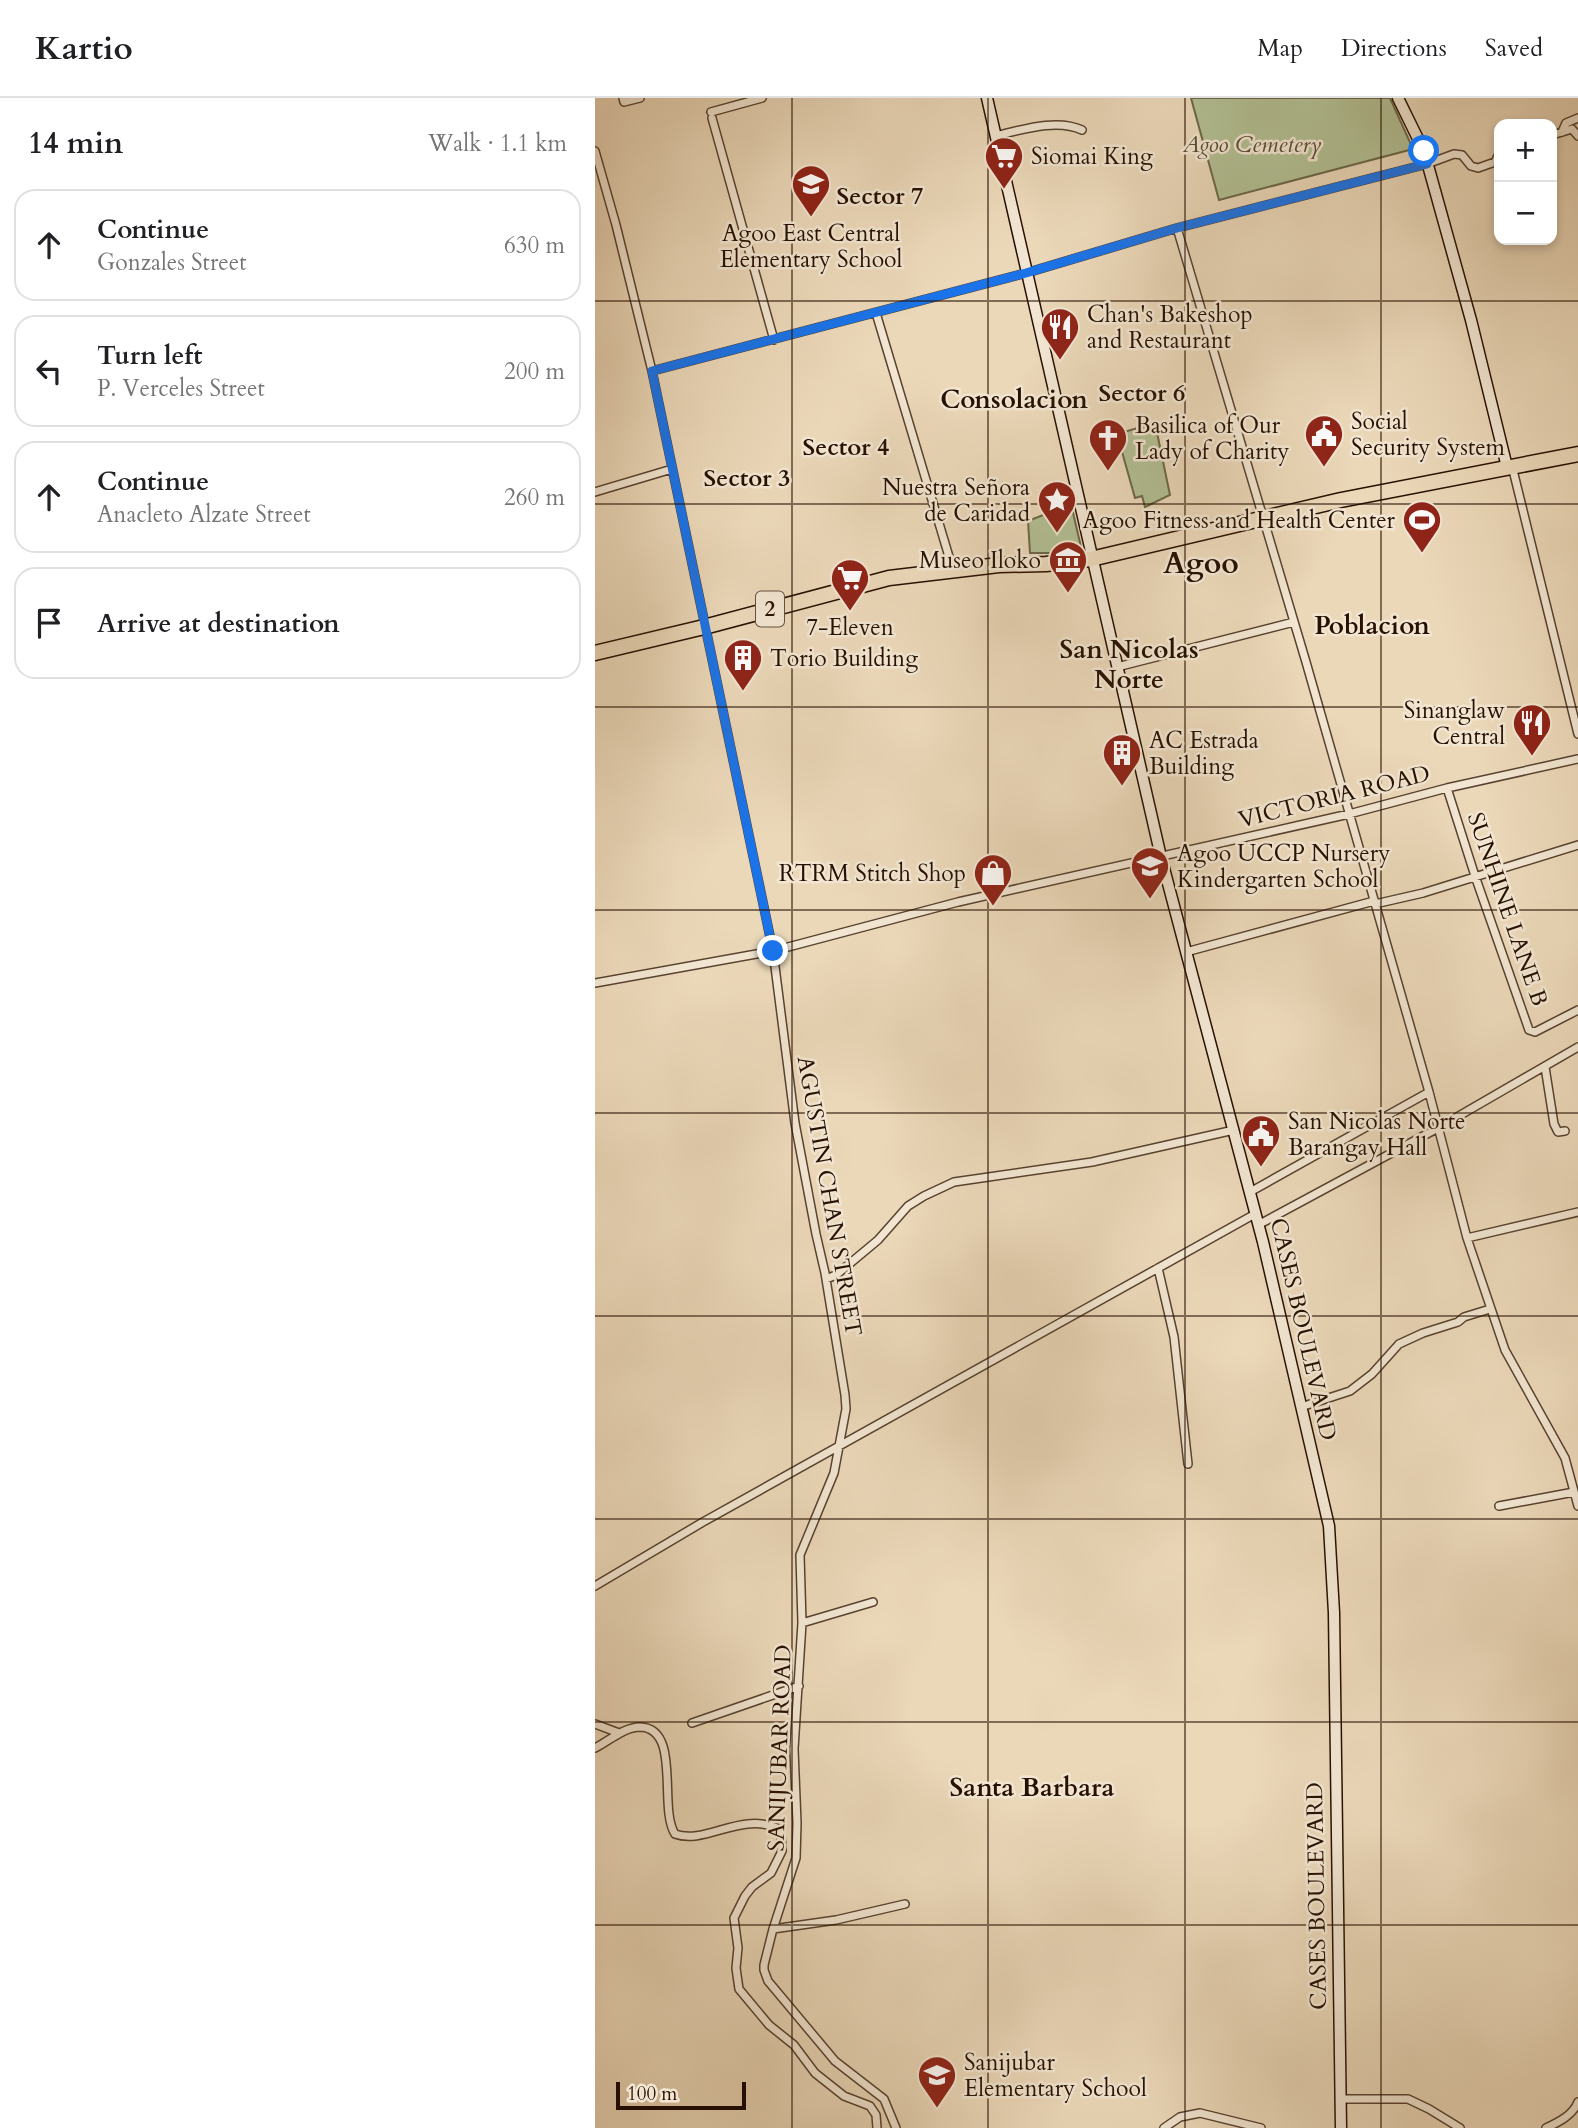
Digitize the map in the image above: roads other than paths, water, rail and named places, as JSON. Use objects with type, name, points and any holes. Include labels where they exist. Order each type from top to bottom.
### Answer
[{"type":"highway","name":"2","points":[[595,653],[889,578],[1091,559],[1264,518],[1578,454]]},
{"type":"street","points":[[623,98],[624,102],[640,98]]},
{"type":"street","points":[[762,98],[711,115],[774,340]]},
{"type":"street","name":"CASES BOULEVARD","points":[[987,98],[1161,857],[1250,1192],[1329,1526],[1332,1562],[1341,2128]]},
{"type":"street","points":[[1398,98],[1424,151],[1510,467],[1578,734]]},
{"type":"street","points":[[1562,132],[1566,123],[1578,118]]},
{"type":"street","points":[[995,135],[1062,125],[1082,130]]},
{"type":"street","points":[[1557,134],[1572,129],[1578,136]]},
{"type":"street","name":"AGUSTIN CHAN STREET","points":[[595,152],[652,371],[773,951],[795,1123],[826,1279],[846,1409],[838,1447]]},
{"type":"street","points":[[652,371],[1026,273],[1177,228],[1457,154],[1462,155],[1471,166],[1478,167],[1494,162]]},
{"type":"street","points":[[1177,228],[1375,903],[1467,1238],[1505,1350],[1565,1458],[1575,1480],[1574,1492],[1578,1506]]},
{"type":"street","points":[[876,313],[953,570]]},
{"type":"street","points":[[595,492],[672,468]]},
{"type":"street","points":[[1117,667],[1294,622]]},
{"type":"street","name":"VICTORIA ROAD","points":[[595,983],[773,951],[958,902],[1578,760]]},
{"type":"street","name":"SUNHINE LANE B","points":[[1447,788],[1529,1030],[1535,1032],[1578,1010]]},
{"type":"street","points":[[1186,952],[1475,876],[1578,845]]},
{"type":"street","points":[[595,1586],[1158,1268],[1438,1128],[1578,1047]]},
{"type":"street","points":[[1545,1067],[1554,1124],[1557,1132],[1565,1131]]},
{"type":"street","points":[[1250,1192],[1429,1092]]},
{"type":"street","points":[[826,1279],[836,1275],[878,1240],[908,1206],[954,1182],[1092,1162],[1234,1130]]},
{"type":"street","points":[[1467,1238],[1578,1212]]},
{"type":"street","points":[[1158,1268],[1174,1337],[1188,1464]]},
{"type":"street","points":[[1301,1406],[1350,1391],[1372,1374],[1399,1344],[1458,1322],[1464,1317],[1490,1310]]},
{"type":"street","name":"SANIJUBAR ROAD","points":[[838,1447],[834,1473],[800,1555],[802,1623],[794,1749],[796,1858],[773,1929],[764,1970],[768,1981],[835,2061],[884,2099],[897,2128]]},
{"type":"street","points":[[1499,1506],[1574,1492]]},
{"type":"street","points":[[802,1623],[873,1602]]},
{"type":"street","points":[[692,1723],[799,1686]]},
{"type":"street","points":[[595,1724],[619,1733]]},
{"type":"street","points":[[595,1748],[619,1733],[642,1727],[658,1735],[663,1741],[667,1804],[670,1827],[675,1834],[691,1836],[739,1824],[768,1824],[777,1828],[781,1835],[782,1851],[771,1873],[752,1886],[744,1896],[734,1917],[739,1989],[769,2025],[794,2045],[815,2073],[844,2096],[870,2106],[876,2115],[877,2128]]},
{"type":"street","points":[[773,1929],[837,1920],[905,1904]]},
{"type":"street","points":[[1341,2099],[1408,2099],[1460,2128]]},
{"type":"street","points":[[1546,2128],[1561,2121],[1577,2107]]},
{"type":"street","points":[[1164,2128],[1180,2117],[1200,2113],[1261,2128]]},
{"type":"place","name":"Siomai King","points":[[1004,190]]},
{"type":"place","name":"Agoo East Central Elementary School","points":[[811,218]]},
{"type":"place","name":"Chan's Bakeshop and Restaurant","points":[[1060,361]]},
{"type":"place","name":"Social Security System","points":[[1324,468]]},
{"type":"place","name":"Basilica of Our Lady of Charity","points":[[1108,472]]},
{"type":"place","name":"Nuestra Señora de Caridad","points":[[1057,534]]},
{"type":"place","name":"Agoo Fitness and Health Center","points":[[1422,554]]},
{"type":"place","name":"Museo Iloko","points":[[1068,594]]},
{"type":"place","name":"7-Eleven","points":[[850,612]]},
{"type":"place","name":"Torio Building","points":[[743,692]]},
{"type":"place","name":"Sinanglaw Central","points":[[1532,757]]},
{"type":"place","name":"AC Estrada Building","points":[[1122,787]]},
{"type":"place","name":"Agoo UCCP Nursery Kindergarten School","points":[[1150,900]]},
{"type":"place","name":"RTRM Stitch Shop","points":[[993,907]]},
{"type":"place","name":"San Nicolas Norte Barangay Hall","points":[[1261,1168]]},
{"type":"place","name":"Sanijubar Elementary School","points":[[937,2109]]},
{"type":"district","name":"Sector 7","points":[[880,196]]},
{"type":"district","name":"Sector 6","points":[[1142,393]]},
{"type":"district","name":"Consolacion","points":[[1014,399]]},
{"type":"district","name":"Sector 4","points":[[846,447]]},
{"type":"district","name":"Sector 3","points":[[747,478]]},
{"type":"district","name":"Agoo","points":[[1201,563]]},
{"type":"district","name":"Poblacion","points":[[1372,625]]},
{"type":"district","name":"San Nicolas Norte","points":[[1129,664]]},
{"type":"district","name":"Santa Barbara","points":[[1032,1787]]},
{"type":"park label","name":"Agoo Cemetery","points":[[1252,144]]}]
